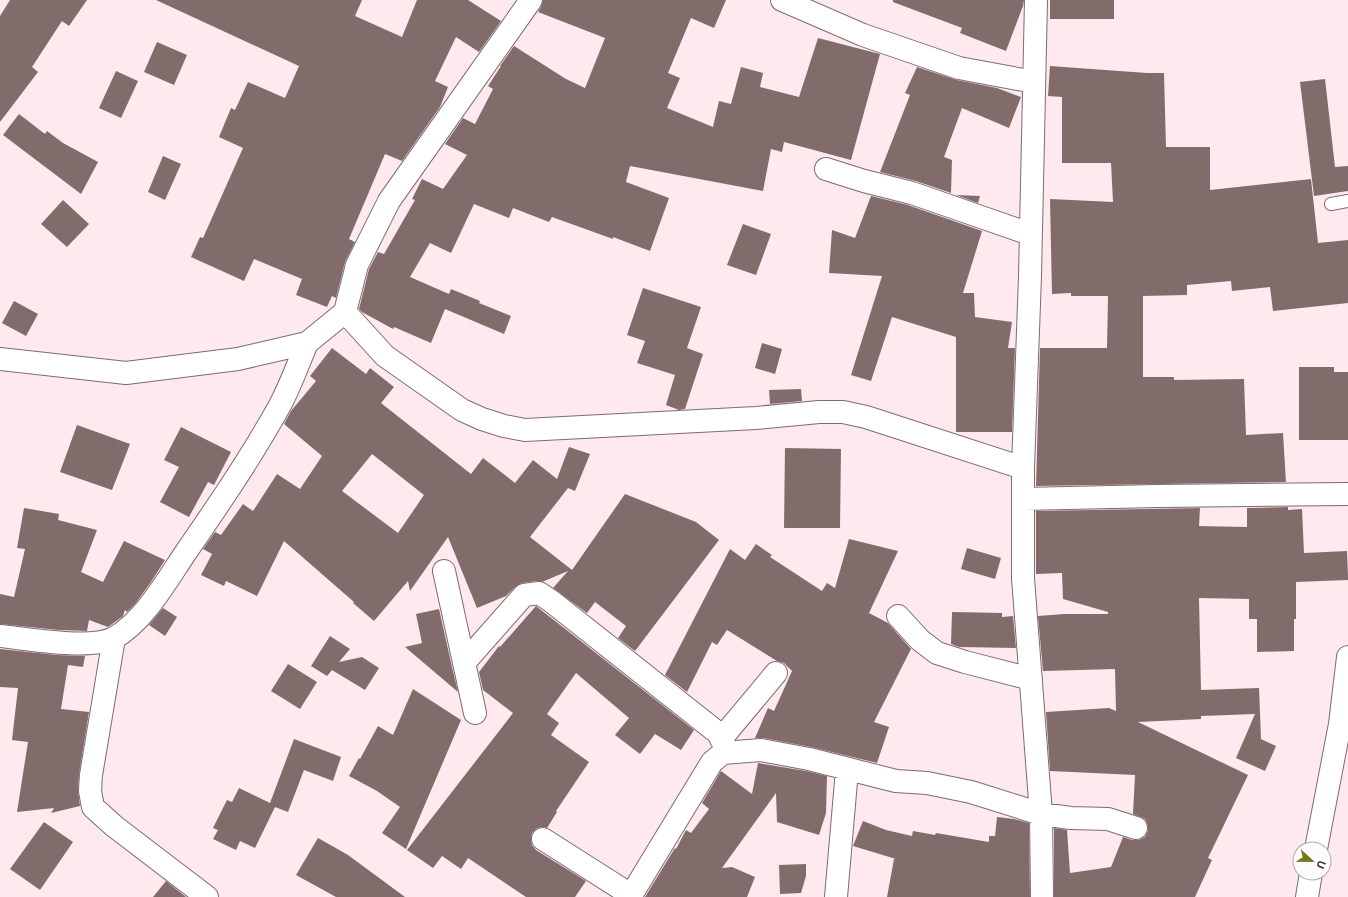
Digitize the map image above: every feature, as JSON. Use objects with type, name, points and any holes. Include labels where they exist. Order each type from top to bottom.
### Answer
[{"type":"street","points":[[0,636],[73,644],[104,641],[114,638],[129,627],[151,604],[236,480],[279,406],[307,344],[345,312],[358,265],[389,201],[531,0]]},
{"type":"street","points":[[782,0],[863,35],[959,68],[1034,82]]},
{"type":"street","points":[[1036,0],[1030,276],[1023,468],[1023,578],[1041,814],[1042,897]]},
{"type":"street","points":[[826,169],[912,193],[1030,234]]},
{"type":"street","points":[[345,312],[386,356],[462,410],[482,419],[504,426],[531,429],[756,418],[819,412],[843,412],[866,417],[1023,468]]},
{"type":"street","points":[[0,359],[126,373],[238,359],[307,344]]},
{"type":"street","points":[[1023,499],[1348,494]]},
{"type":"street","points":[[444,571],[475,713]]},
{"type":"street","points":[[464,663],[524,595],[539,593],[718,733],[725,746],[734,753],[761,750],[809,759],[847,770],[896,781],[927,783],[971,792],[1041,814],[1071,818],[1108,819],[1136,828]]},
{"type":"street","points":[[898,616],[920,640],[937,653],[965,662],[1031,679]]},
{"type":"street","points":[[114,638],[91,775],[90,791],[93,807],[114,826],[208,897]]},
{"type":"street","points":[[1318,841],[1340,724],[1348,657]]},
{"type":"street","points":[[543,839],[630,896],[712,762],[723,753],[725,746],[776,673]]},
{"type":"street","points":[[836,897],[847,770]]},
{"type":"street","points":[[1307,897],[1310,881]]},
{"type":"lane","points":[[1331,204],[1348,201]]},
{"type":"building","points":[[10,0],[87,0],[69,26],[62,21],[32,67],[38,72],[0,122],[0,16]]},
{"type":"building","points":[[156,0],[362,0],[355,16],[402,37],[417,0],[468,0],[501,21],[479,52],[456,37],[435,81],[448,87],[440,107],[402,161],[385,154],[349,239],[355,242],[345,262],[336,298],[332,296],[327,307],[296,295],[302,279],[254,259],[244,281],[191,257],[200,237],[203,238],[243,148],[219,137],[231,108],[235,110],[248,82],[285,98],[299,66]]},
{"type":"building","points":[[543,0],[726,0],[714,28],[691,18],[668,73],[680,78],[667,108],[713,127],[719,101],[731,104],[741,67],[763,73],[760,87],[799,97],[818,38],[880,54],[851,160],[784,142],[782,152],[771,149],[763,191],[630,166],[626,182],[669,198],[650,251],[552,217],[549,222],[513,208],[509,218],[474,204],[451,253],[430,243],[410,277],[449,294],[451,289],[480,301],[479,303],[511,316],[504,334],[445,309],[431,343],[394,327],[393,329],[359,309],[369,269],[378,252],[384,254],[415,200],[412,199],[422,179],[443,189],[467,155],[445,144],[463,118],[475,124],[493,89],[488,86],[514,46],[566,79],[585,88],[605,38],[538,12]]},
{"type":"building","points":[[893,0],[1024,0],[1006,51],[960,33],[962,28],[893,2]]},
{"type":"building","points":[[1050,0],[1114,0],[1114,19],[1050,19]]},
{"type":"building","points":[[157,42],[187,55],[174,85],[144,72]]},
{"type":"building","points":[[1050,66],[1164,73],[1166,147],[1210,147],[1210,190],[1311,179],[1318,243],[1348,240],[1348,303],[1273,311],[1270,287],[1232,291],[1231,281],[1187,285],[1187,295],[1143,296],[1143,377],[1174,377],[1174,380],[1244,379],[1246,435],[1283,433],[1286,482],[1036,486],[1040,348],[1107,348],[1108,296],[1071,296],[1071,293],[1052,294],[1050,199],[1113,202],[1111,163],[1062,163],[1062,97],[1048,96]]},
{"type":"building","points":[[917,67],[957,80],[997,88],[1021,97],[1009,128],[962,108],[944,157],[952,160],[951,193],[916,181],[880,172],[910,95],[905,93]]},
{"type":"building","points":[[116,71],[138,81],[121,118],[99,108]]},
{"type":"building","points":[[1325,79],[1335,167],[1348,166],[1348,191],[1314,196],[1300,82]]},
{"type":"building","points":[[19,114],[45,134],[47,131],[63,143],[98,162],[81,194],[3,135]]},
{"type":"building","points":[[163,156],[181,164],[165,200],[148,192]]},
{"type":"building","points":[[956,195],[980,196],[978,203]]},
{"type":"building","points":[[871,196],[908,205],[982,231],[963,293],[974,293],[975,317],[1012,322],[1008,348],[1015,348],[1012,432],[956,432],[956,337],[892,317],[871,381],[851,375],[882,276],[829,273],[832,230],[855,238]]},
{"type":"building","points":[[63,200],[89,224],[67,247],[41,224]]},
{"type":"building","points":[[743,224],[771,234],[756,275],[727,265]]},
{"type":"building","points":[[643,288],[701,307],[687,348],[703,354],[685,409],[679,410],[666,405],[675,375],[637,363],[645,341],[627,335]]},
{"type":"building","points":[[14,301],[38,314],[26,336],[2,323]]},
{"type":"building","points":[[762,343],[782,349],[775,374],[755,368]]},
{"type":"building","points":[[332,348],[366,374],[370,368],[394,387],[381,403],[471,474],[483,458],[515,483],[533,460],[557,479],[569,447],[590,454],[575,491],[568,488],[530,537],[572,570],[625,494],[696,522],[719,540],[635,651],[618,638],[626,626],[595,602],[587,613],[553,588],[568,571],[542,582],[537,581],[522,583],[515,587],[506,596],[477,608],[448,537],[410,591],[408,581],[374,621],[284,541],[257,596],[226,581],[224,586],[201,575],[212,554],[203,549],[215,532],[221,535],[243,504],[253,511],[277,474],[300,489],[322,456],[284,424],[291,411],[316,381],[310,376]],"holes":[[[372,454],[424,495],[398,533],[342,491]]]},
{"type":"building","points":[[1299,367],[1334,367],[1334,372],[1348,372],[1348,440],[1299,440]]},
{"type":"building","points":[[801,389],[802,401],[770,404],[769,390]]},
{"type":"building","points":[[77,425],[130,444],[112,490],[60,472]]},
{"type":"building","points":[[181,427],[231,452],[214,485],[208,482],[189,517],[160,502],[179,467],[164,460]]},
{"type":"building","points":[[785,448],[841,449],[840,528],[784,528]]},
{"type":"building","points":[[1288,507],[1288,510],[1302,509],[1304,553],[1347,551],[1348,580],[1296,582],[1294,651],[1257,652],[1257,619],[1249,619],[1249,599],[1199,598],[1201,690],[1259,688],[1261,739],[1276,746],[1265,771],[1236,758],[1255,714],[1201,716],[1201,719],[1138,722],[1248,775],[1208,858],[1212,860],[1195,897],[1054,897],[1054,828],[1067,830],[1070,873],[1111,867],[1123,837],[1132,840],[1139,840],[1145,837],[1148,831],[1148,826],[1145,819],[1133,814],[1135,775],[1050,771],[1046,712],[1109,708],[1116,711],[1115,669],[1043,671],[1038,616],[1064,614],[1108,614],[1108,612],[1063,599],[1062,573],[1036,574],[1036,511],[1200,508],[1199,526],[1247,527],[1247,508]]},
{"type":"building","points":[[24,508],[59,514],[58,520],[97,530],[81,572],[103,582],[124,541],[165,560],[135,604],[127,612],[125,610],[123,616],[108,627],[89,620],[87,631],[59,630],[0,624],[0,594],[14,597],[25,549],[17,548]]},
{"type":"building","points":[[849,539],[898,551],[869,613],[888,623],[911,649],[874,722],[889,727],[877,763],[811,747],[763,738],[755,738],[768,708],[774,711],[792,671],[784,663],[777,661],[727,630],[717,645],[712,642],[687,692],[665,675],[730,549],[745,560],[756,544],[772,555],[770,557],[822,591],[827,583],[835,588]]},
{"type":"building","points":[[967,548],[1001,558],[995,579],[961,569]]},
{"type":"building","points":[[536,606],[694,730],[681,750],[655,734],[640,754],[615,735],[629,718],[576,673],[547,714],[559,723],[551,735],[589,762],[556,811],[557,812],[547,828],[537,828],[532,833],[531,839],[532,845],[536,850],[586,881],[575,897],[526,897],[468,858],[461,869],[442,856],[433,868],[407,850],[513,713],[483,690],[479,672],[499,646],[500,647]]},
{"type":"building","points":[[163,608],[177,617],[165,636],[149,625]]},
{"type":"building","points":[[439,609],[458,692],[405,647],[422,643],[416,614]]},
{"type":"building","points":[[952,612],[1002,613],[1002,617],[1013,616],[1016,648],[959,647],[951,644]]},
{"type":"building","points":[[330,636],[350,649],[339,662],[362,657],[379,668],[365,690],[332,670],[327,676],[311,666]]},
{"type":"building","points":[[0,649],[57,655],[85,656],[83,667],[68,665],[61,709],[89,712],[79,774],[78,790],[80,806],[51,813],[54,808],[17,812],[28,742],[12,740],[18,688],[0,687]]},
{"type":"building","points":[[288,664],[317,682],[300,709],[271,691]]},
{"type":"building","points":[[413,689],[461,720],[406,849],[382,833],[400,807],[377,791],[349,776],[378,726],[393,735]]},
{"type":"building","points":[[294,739],[341,757],[333,781],[304,770],[288,812],[275,807],[255,848],[240,841],[236,850],[213,839],[218,830],[213,828],[227,800],[232,802],[239,788],[270,803]]},
{"type":"building","points":[[758,763],[827,776],[826,813],[819,835],[777,822],[776,793],[722,868],[732,867],[755,877],[747,897],[645,897],[675,848],[676,849],[686,830],[691,833],[709,809],[702,803],[721,771],[752,794]]},
{"type":"building","points":[[997,817],[1029,823],[1030,897],[887,897],[894,859],[896,859],[853,846],[863,821],[886,830],[912,836],[913,831],[935,835],[936,833],[989,842],[989,836],[995,836]]},
{"type":"building","points":[[44,822],[73,842],[40,890],[10,869]]},
{"type":"building","points":[[318,838],[348,855],[405,897],[336,897],[296,875]]},
{"type":"building","points":[[806,864],[806,876],[801,893],[780,894],[779,865]]},
{"type":"building","points":[[166,881],[186,897],[153,897]]}]
